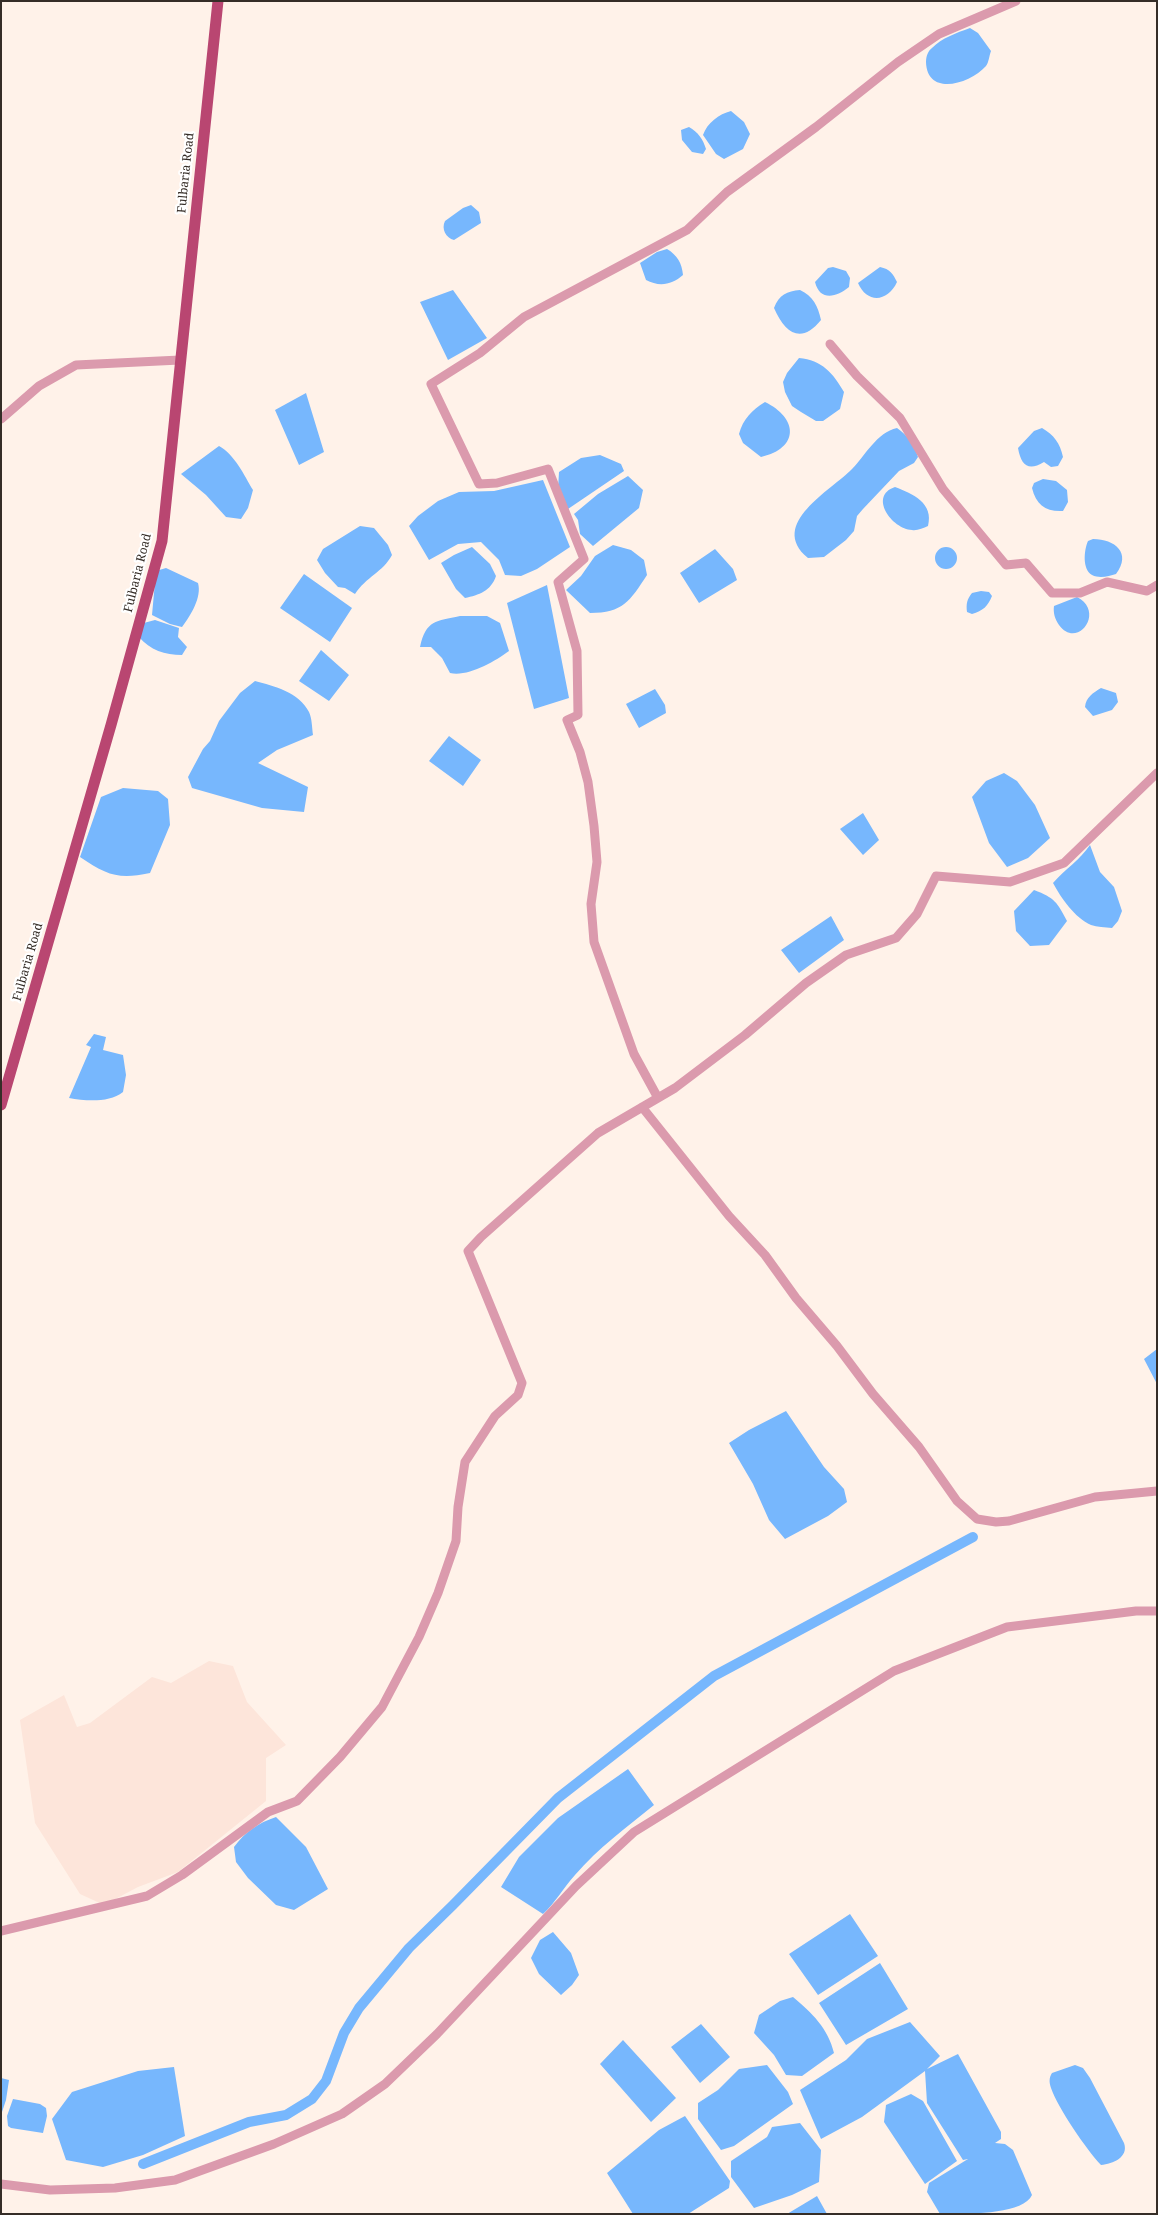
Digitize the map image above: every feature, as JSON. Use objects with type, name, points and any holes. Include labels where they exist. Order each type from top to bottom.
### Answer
[{"type":"main road","name":"Fulbaria Road","points":[[1,1105],[162,540],[218,1]]},
{"type":"street","points":[[658,1098],[634,1054],[594,942],[591,904],[597,862],[594,826],[588,782],[580,752],[567,720],[578,715],[578,651],[558,582],[584,558],[548,469],[497,483],[478,484],[431,384],[480,353],[524,318],[687,230],[727,192],[816,128],[898,62],[939,34],[1016,1]]},
{"type":"street","points":[[830,344],[857,376],[900,418],[943,489],[1006,565],[1026,563],[1052,594],[1080,593],[1107,582],[1147,591],[1157,585]]},
{"type":"street","points":[[1,419],[39,386],[76,366],[180,360]]},
{"type":"street","points":[[1,1931],[147,1896],[182,1875],[268,1812],[297,1801],[340,1757],[382,1707],[419,1637],[447,1568],[456,1541],[458,1507],[465,1462],[496,1416],[518,1395],[522,1383],[468,1251],[486,1232],[598,1133],[675,1088],[717,1057],[806,983],[846,955],[896,938],[917,914],[936,876],[1010,882],[1064,863],[1157,773]]},
{"type":"street","points":[[642,1107],[729,1216],[765,1255],[796,1298],[837,1346],[873,1394],[919,1447],[957,1501],[977,1520],[996,1522],[1009,1520],[1095,1497],[1157,1491]]},
{"type":"street","points":[[1,2184],[50,2190],[115,2188],[175,2180],[274,2144],[342,2114],[385,2084],[436,2034],[569,1893],[634,1832],[894,1671],[1007,1627],[1136,1611],[1157,1611]]},
{"type":"shaded area","points":[[209,1661],[233,1666],[247,1702],[286,1745],[266,1758],[266,1801],[178,1872],[138,1887],[104,1905],[80,1894],[35,1823],[20,1720],[64,1695],[77,1727],[90,1723],[152,1677],[171,1683]]},
{"type":"water","points":[[970,28],[978,33],[991,51],[986,66],[970,78],[960,82],[950,84],[934,80],[928,73],[926,62],[929,51],[936,44]]},
{"type":"water","points":[[731,111],[744,122],[750,134],[743,149],[724,159],[716,154],[703,135],[707,127],[714,120],[722,114]]},
{"type":"water","points":[[689,127],[698,134],[703,142],[706,149],[703,154],[692,152],[682,140],[681,130]]},
{"type":"water","points":[[471,205],[479,212],[481,223],[454,240],[451,239],[444,230],[445,221],[463,208]]},
{"type":"water","points":[[667,249],[678,260],[683,275],[665,284],[656,284],[646,280],[640,263],[657,252]]},
{"type":"water","points":[[833,267],[846,271],[850,278],[849,287],[829,296],[821,293],[815,282],[828,268]]},
{"type":"water","points":[[880,267],[891,272],[897,282],[888,294],[878,298],[867,295],[858,283]]},
{"type":"water","points":[[453,290],[487,338],[448,360],[420,302]]},
{"type":"water","points":[[800,290],[814,302],[821,320],[814,328],[800,334],[794,333],[783,324],[774,308],[784,294]]},
{"type":"water","points":[[799,358],[814,361],[826,369],[836,379],[844,392],[840,409],[823,421],[816,421],[792,406],[785,392],[783,382],[787,373]]},
{"type":"water","points":[[306,393],[324,452],[299,465],[275,410]]},
{"type":"water","points":[[765,402],[784,416],[789,424],[790,432],[788,440],[783,447],[774,453],[761,457],[743,443],[739,434],[749,415]]},
{"type":"water","points":[[897,428],[915,448],[918,457],[914,463],[899,471],[863,509],[857,516],[854,531],[846,540],[824,557],[808,558],[797,545],[795,533],[799,520],[818,497],[852,469],[877,439],[890,430]]},
{"type":"water","points":[[1042,428],[1053,437],[1060,448],[1063,457],[1058,466],[1051,467],[1044,462],[1030,466],[1023,463],[1021,459],[1018,448],[1034,431]]},
{"type":"water","points":[[219,446],[234,460],[253,490],[248,508],[241,519],[226,517],[206,495],[181,474]]},
{"type":"water","points":[[600,455],[621,464],[624,471],[568,509],[558,489],[559,472],[581,458]]},
{"type":"water","points":[[628,476],[643,490],[639,508],[593,546],[580,534],[578,520],[574,514],[598,494]]},
{"type":"water","points":[[1043,479],[1056,481],[1067,490],[1068,502],[1063,511],[1047,509],[1036,499],[1032,488],[1034,483]]},
{"type":"water","points":[[543,480],[570,547],[537,569],[521,576],[505,575],[499,560],[481,542],[458,544],[429,560],[409,526],[418,516],[438,501],[459,492],[494,491]]},
{"type":"water","points":[[895,487],[915,496],[925,505],[929,518],[928,526],[912,530],[897,524],[891,518],[886,512],[883,497],[887,491]]},
{"type":"water","points":[[360,526],[374,528],[388,545],[392,555],[384,566],[364,583],[355,594],[345,588],[338,587],[325,573],[317,560],[323,549]]},
{"type":"water","points":[[1093,539],[1108,542],[1119,549],[1122,554],[1122,560],[1116,574],[1098,577],[1089,572],[1085,564],[1085,554],[1088,541]]},
{"type":"water","points":[[613,545],[631,550],[644,560],[647,575],[636,592],[618,608],[610,611],[590,613],[566,590],[581,576],[595,556]]},
{"type":"water","points":[[472,547],[490,564],[496,576],[484,592],[465,598],[456,589],[441,563]]},
{"type":"water","points":[[946,547],[954,550],[957,558],[954,566],[946,569],[938,566],[935,558],[938,550]]},
{"type":"water","points":[[715,549],[733,569],[737,580],[699,603],[680,573]]},
{"type":"water","points":[[166,568],[198,583],[197,600],[182,627],[170,624],[152,615],[156,571]]},
{"type":"water","points":[[304,574],[352,608],[330,642],[280,608]]},
{"type":"water","points":[[547,585],[569,698],[534,709],[507,603]]},
{"type":"water","points":[[981,591],[989,592],[992,596],[989,603],[985,608],[976,613],[967,612],[967,602],[970,595]]},
{"type":"water","points":[[1077,597],[1085,604],[1089,611],[1089,619],[1086,626],[1080,631],[1066,632],[1056,620],[1054,606]]},
{"type":"water","points":[[460,616],[487,616],[500,623],[509,651],[496,660],[473,671],[457,674],[450,673],[442,658],[431,647],[420,647],[425,631],[433,623]]},
{"type":"water","points":[[155,620],[179,628],[178,637],[187,647],[182,655],[158,651],[143,642],[139,637],[140,624]]},
{"type":"water","points":[[321,650],[349,675],[329,701],[299,681]]},
{"type":"water","points":[[255,681],[293,695],[305,705],[310,714],[313,735],[277,750],[258,763],[308,787],[304,812],[262,808],[192,788],[188,777],[203,749],[210,741],[219,721],[240,693]]},
{"type":"water","points":[[1101,688],[1116,693],[1118,702],[1112,710],[1093,716],[1085,707],[1090,696]]},
{"type":"water","points":[[655,689],[665,705],[666,713],[639,728],[626,704]]},
{"type":"water","points":[[449,736],[481,760],[463,786],[429,761]]},
{"type":"water","points":[[1004,773],[1017,781],[1035,805],[1050,838],[1028,858],[1007,867],[989,843],[972,797],[986,781]]},
{"type":"water","points":[[123,788],[158,791],[168,799],[170,825],[150,873],[121,876],[106,872],[80,857],[101,797]]},
{"type":"water","points":[[863,813],[879,840],[863,855],[840,829]]},
{"type":"water","points":[[1090,845],[1100,872],[1114,887],[1122,911],[1118,921],[1112,928],[1091,925],[1079,918],[1064,901],[1053,883]]},
{"type":"water","points":[[1034,890],[1055,901],[1067,921],[1049,945],[1030,946],[1016,931],[1014,911]]},
{"type":"water","points":[[831,916],[844,940],[799,973],[781,950]]},
{"type":"water","points":[[94,1034],[106,1037],[103,1050],[123,1055],[126,1075],[123,1092],[104,1100],[69,1098],[91,1047],[86,1045]]},
{"type":"water","points":[[1157,1349],[1157,1384],[1144,1359]]},
{"type":"water","points":[[786,1411],[824,1467],[844,1489],[847,1502],[828,1516],[785,1539],[769,1520],[753,1484],[729,1443],[749,1430]]},
{"type":"water","points":[[628,1769],[654,1805],[593,1856],[543,1914],[501,1887],[519,1857],[558,1818]]},
{"type":"water","points":[[276,1817],[306,1847],[328,1889],[294,1910],[276,1905],[248,1878],[236,1862],[234,1847],[238,1842],[252,1829]]},
{"type":"water","points":[[850,1914],[878,1956],[818,1995],[789,1954]]},
{"type":"water","points":[[553,1932],[571,1953],[579,1975],[561,1995],[539,1974],[531,1958],[540,1940]]},
{"type":"water","points":[[880,1963],[908,2009],[846,2045],[819,2003]]},
{"type":"water","points":[[793,1997],[818,2022],[828,2036],[834,2053],[802,2076],[786,2075],[774,2055],[754,2033],[759,2015],[780,2001]]},
{"type":"water","points":[[910,2022],[940,2056],[927,2069],[958,2054],[1001,2132],[1001,2139],[995,2143],[1005,2144],[1013,2150],[1032,2195],[1026,2202],[1006,2210],[992,2212],[940,2214],[927,2192],[929,2183],[968,2159],[963,2160],[927,2103],[925,2071],[862,2117],[821,2139],[800,2090],[846,2060],[867,2039]]},
{"type":"water","points":[[701,2024],[730,2057],[700,2083],[671,2047]]},
{"type":"water","points":[[623,2040],[676,2098],[651,2122],[600,2064]]},
{"type":"water","points":[[767,2065],[788,2092],[793,2104],[734,2146],[721,2150],[698,2119],[698,2103],[718,2090],[739,2069]]},
{"type":"water","points":[[1075,2065],[1083,2068],[1090,2078],[1124,2143],[1125,2148],[1122,2156],[1110,2163],[1101,2165],[1080,2139],[1051,2088],[1050,2077],[1052,2073]]},
{"type":"water","points":[[174,2067],[185,2136],[143,2155],[103,2167],[66,2160],[52,2119],[72,2092],[138,2071]]},
{"type":"water","points":[[1,2078],[9,2080],[6,2100],[1,2115]]},
{"type":"water","points":[[911,2094],[923,2101],[957,2161],[925,2184],[884,2122],[886,2105]]},
{"type":"water","points":[[13,2099],[40,2104],[46,2108],[47,2116],[43,2133],[8,2126],[7,2116]]},
{"type":"water","points":[[685,2116],[730,2181],[729,2188],[688,2214],[633,2214],[607,2173],[659,2130]]},
{"type":"water","points":[[800,2123],[821,2150],[819,2182],[792,2195],[754,2208],[731,2177],[731,2161],[767,2137],[772,2127]]},
{"type":"water","points":[[817,2196],[827,2214],[787,2214]]},
{"type":"waterway","points":[[143,2164],[249,2122],[286,2115],[312,2099],[326,2081],[344,2033],[359,2008],[409,1948],[558,1798],[714,1676],[973,1537]]}]
